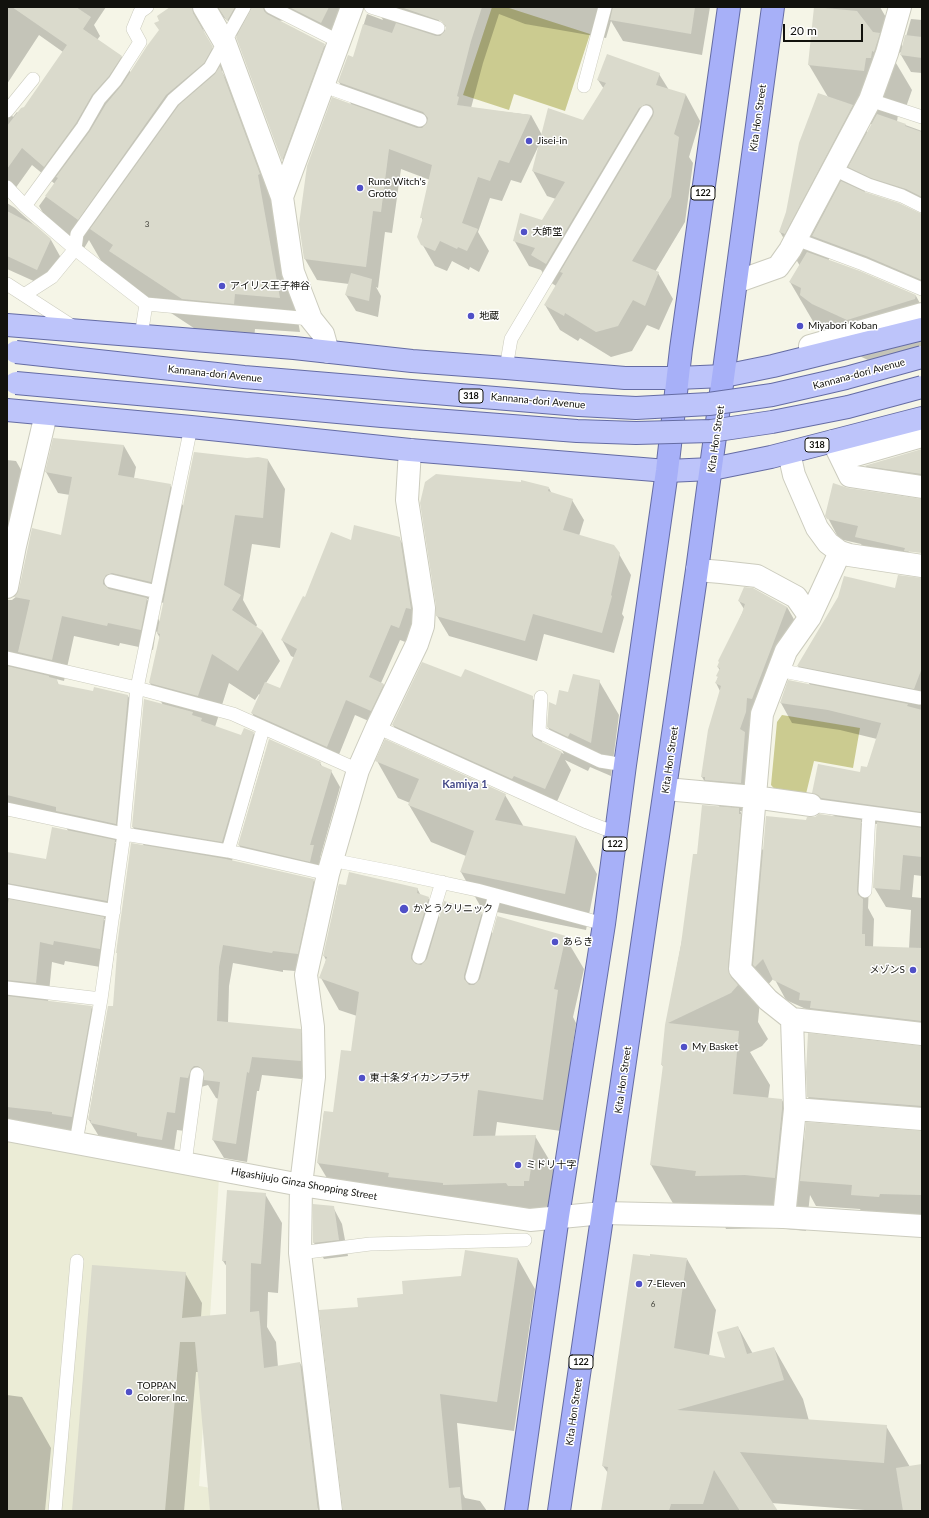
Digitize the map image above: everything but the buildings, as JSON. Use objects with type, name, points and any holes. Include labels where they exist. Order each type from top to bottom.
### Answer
[{"type":"highway","name":"122","points":[[516,1511],[558,1216],[604,924],[667,471],[677,378],[729,7]]},
{"type":"highway","name":"Kita Hon Street","points":[[560,1511],[698,570],[773,7]]},
{"type":"main road","points":[[7,325],[328,352],[412,361],[625,378],[724,376],[773,366],[922,329]]},
{"type":"main road","name":"Kannana-dori Avenue","points":[[12,352],[252,378],[579,405],[636,408],[709,404],[772,395],[846,378],[922,357]]},
{"type":"main road","points":[[12,382],[382,416],[636,434],[711,431],[772,422],[848,406],[922,387]]},
{"type":"main road","name":"318","points":[[7,410],[191,427],[410,450],[667,471],[712,469],[789,453],[837,450],[922,418]]},
{"type":"street","points":[[204,7],[225,43],[282,197],[293,272],[311,319],[323,334],[328,352]]},
{"type":"street","points":[[282,197],[352,7]]},
{"type":"street","points":[[736,282],[778,267],[796,239],[870,100],[887,53],[900,7]]},
{"type":"street","points":[[800,349],[922,314]]},
{"type":"street","points":[[7,587],[11,545],[46,414]]},
{"type":"street","points":[[922,436],[837,450],[850,476],[922,488]]},
{"type":"street","points":[[331,1511],[300,1252],[301,1185],[314,1077],[313,1027],[306,975],[329,867],[358,770],[377,727],[418,644],[423,626],[424,608],[407,500],[410,450]]},
{"type":"street","points":[[789,453],[794,475],[817,528],[828,543],[840,552],[850,555],[922,566]]},
{"type":"street","points":[[840,552],[810,617],[786,651],[762,714],[740,969],[768,1000],[792,1019],[922,1034]]},
{"type":"street","points":[[698,570],[757,576],[796,597],[810,617]]},
{"type":"street","points":[[666,789],[754,797],[811,805]]},
{"type":"street","points":[[784,1217],[795,1109],[792,1019]]},
{"type":"street","points":[[795,1109],[922,1119]]},
{"type":"street","name":"Higashijujo Ginza Shopping Street","points":[[7,1130],[301,1185],[530,1220],[558,1216],[603,1213],[784,1217],[922,1226]]},
{"type":"lane","points":[[25,206],[83,127],[99,99],[115,81],[140,42],[134,29],[140,12],[147,7]]},
{"type":"lane","points":[[24,295],[52,277],[75,249],[78,234],[174,100],[210,68],[244,7]]},
{"type":"lane","points":[[271,7],[340,42]]},
{"type":"lane","points":[[371,7],[438,28]]},
{"type":"lane","points":[[584,86],[605,7]]},
{"type":"lane","points":[[7,111],[33,79]]},
{"type":"lane","points":[[324,86],[420,120]]},
{"type":"lane","points":[[870,100],[922,117]]},
{"type":"lane","points":[[506,368],[511,339],[646,112]]},
{"type":"lane","points":[[834,169],[868,185],[902,196],[922,206]]},
{"type":"lane","points":[[7,187],[25,206],[75,249],[146,304],[311,319]]},
{"type":"lane","points":[[796,239],[863,264],[922,289]]},
{"type":"lane","points":[[7,284],[80,331]]},
{"type":"lane","points":[[141,336],[146,304]]},
{"type":"lane","points":[[76,1142],[101,999],[114,911],[124,834],[137,688],[191,427]]},
{"type":"lane","points":[[111,581],[157,592]]},
{"type":"lane","points":[[7,658],[137,688],[233,714],[358,770]]},
{"type":"lane","points":[[778,670],[920,698]]},
{"type":"lane","points":[[541,697],[540,732],[600,761],[625,765]]},
{"type":"lane","points":[[377,727],[587,822],[616,833]]},
{"type":"lane","points":[[228,851],[264,729]]},
{"type":"lane","points":[[811,805],[922,820]]},
{"type":"lane","points":[[7,808],[124,834],[329,867],[442,882],[604,924]]},
{"type":"lane","points":[[865,891],[869,813]]},
{"type":"lane","points":[[419,957],[442,882]]},
{"type":"lane","points":[[7,891],[114,911]]},
{"type":"lane","points":[[472,978],[495,895]]},
{"type":"lane","points":[[7,988],[101,999]]},
{"type":"lane","points":[[185,1163],[197,1074]]},
{"type":"lane","points":[[300,1252],[370,1244],[525,1240]]},
{"type":"lane","points":[[55,1511],[77,1262]]},
{"type":"shaded area","points":[[7,1139],[219,1178],[199,1486],[224,1490],[225,1511],[7,1511]]},
{"type":"green space","points":[[492,7],[506,7],[590,34],[565,111],[514,94],[509,110],[463,95]]},
{"type":"green space","points":[[782,715],[860,728],[853,768],[814,761],[805,798],[778,793],[771,785],[777,722]]},
{"type":"place","name":"Jisei-in","points":[[529,141]]},
{"type":"place","name":"Rune Witch's Grotto","points":[[360,188]]},
{"type":"place","name":"大師堂","points":[[524,232]]},
{"type":"place","name":"アイリス王子神谷","points":[[222,286]]},
{"type":"place","name":"地蔵","points":[[471,316]]},
{"type":"place","name":"Miyabori Koban","points":[[800,326]]},
{"type":"place","name":"かとうクリニック","points":[[404,909]]},
{"type":"place","name":"あらき","points":[[555,942]]},
{"type":"place","name":"メゾンS","points":[[913,970]]},
{"type":"place","name":"My Basket","points":[[684,1047]]},
{"type":"place","name":"東十条ダイカンプラザ","points":[[362,1078]]},
{"type":"place","name":"ミドリ十字","points":[[518,1165]]},
{"type":"place","name":"7-Eleven","points":[[639,1284]]},
{"type":"place","name":"TOPPAN Colorer Inc.","points":[[129,1392]]},
{"type":"district","name":"Kamiya 1","points":[[465,784]]}]
